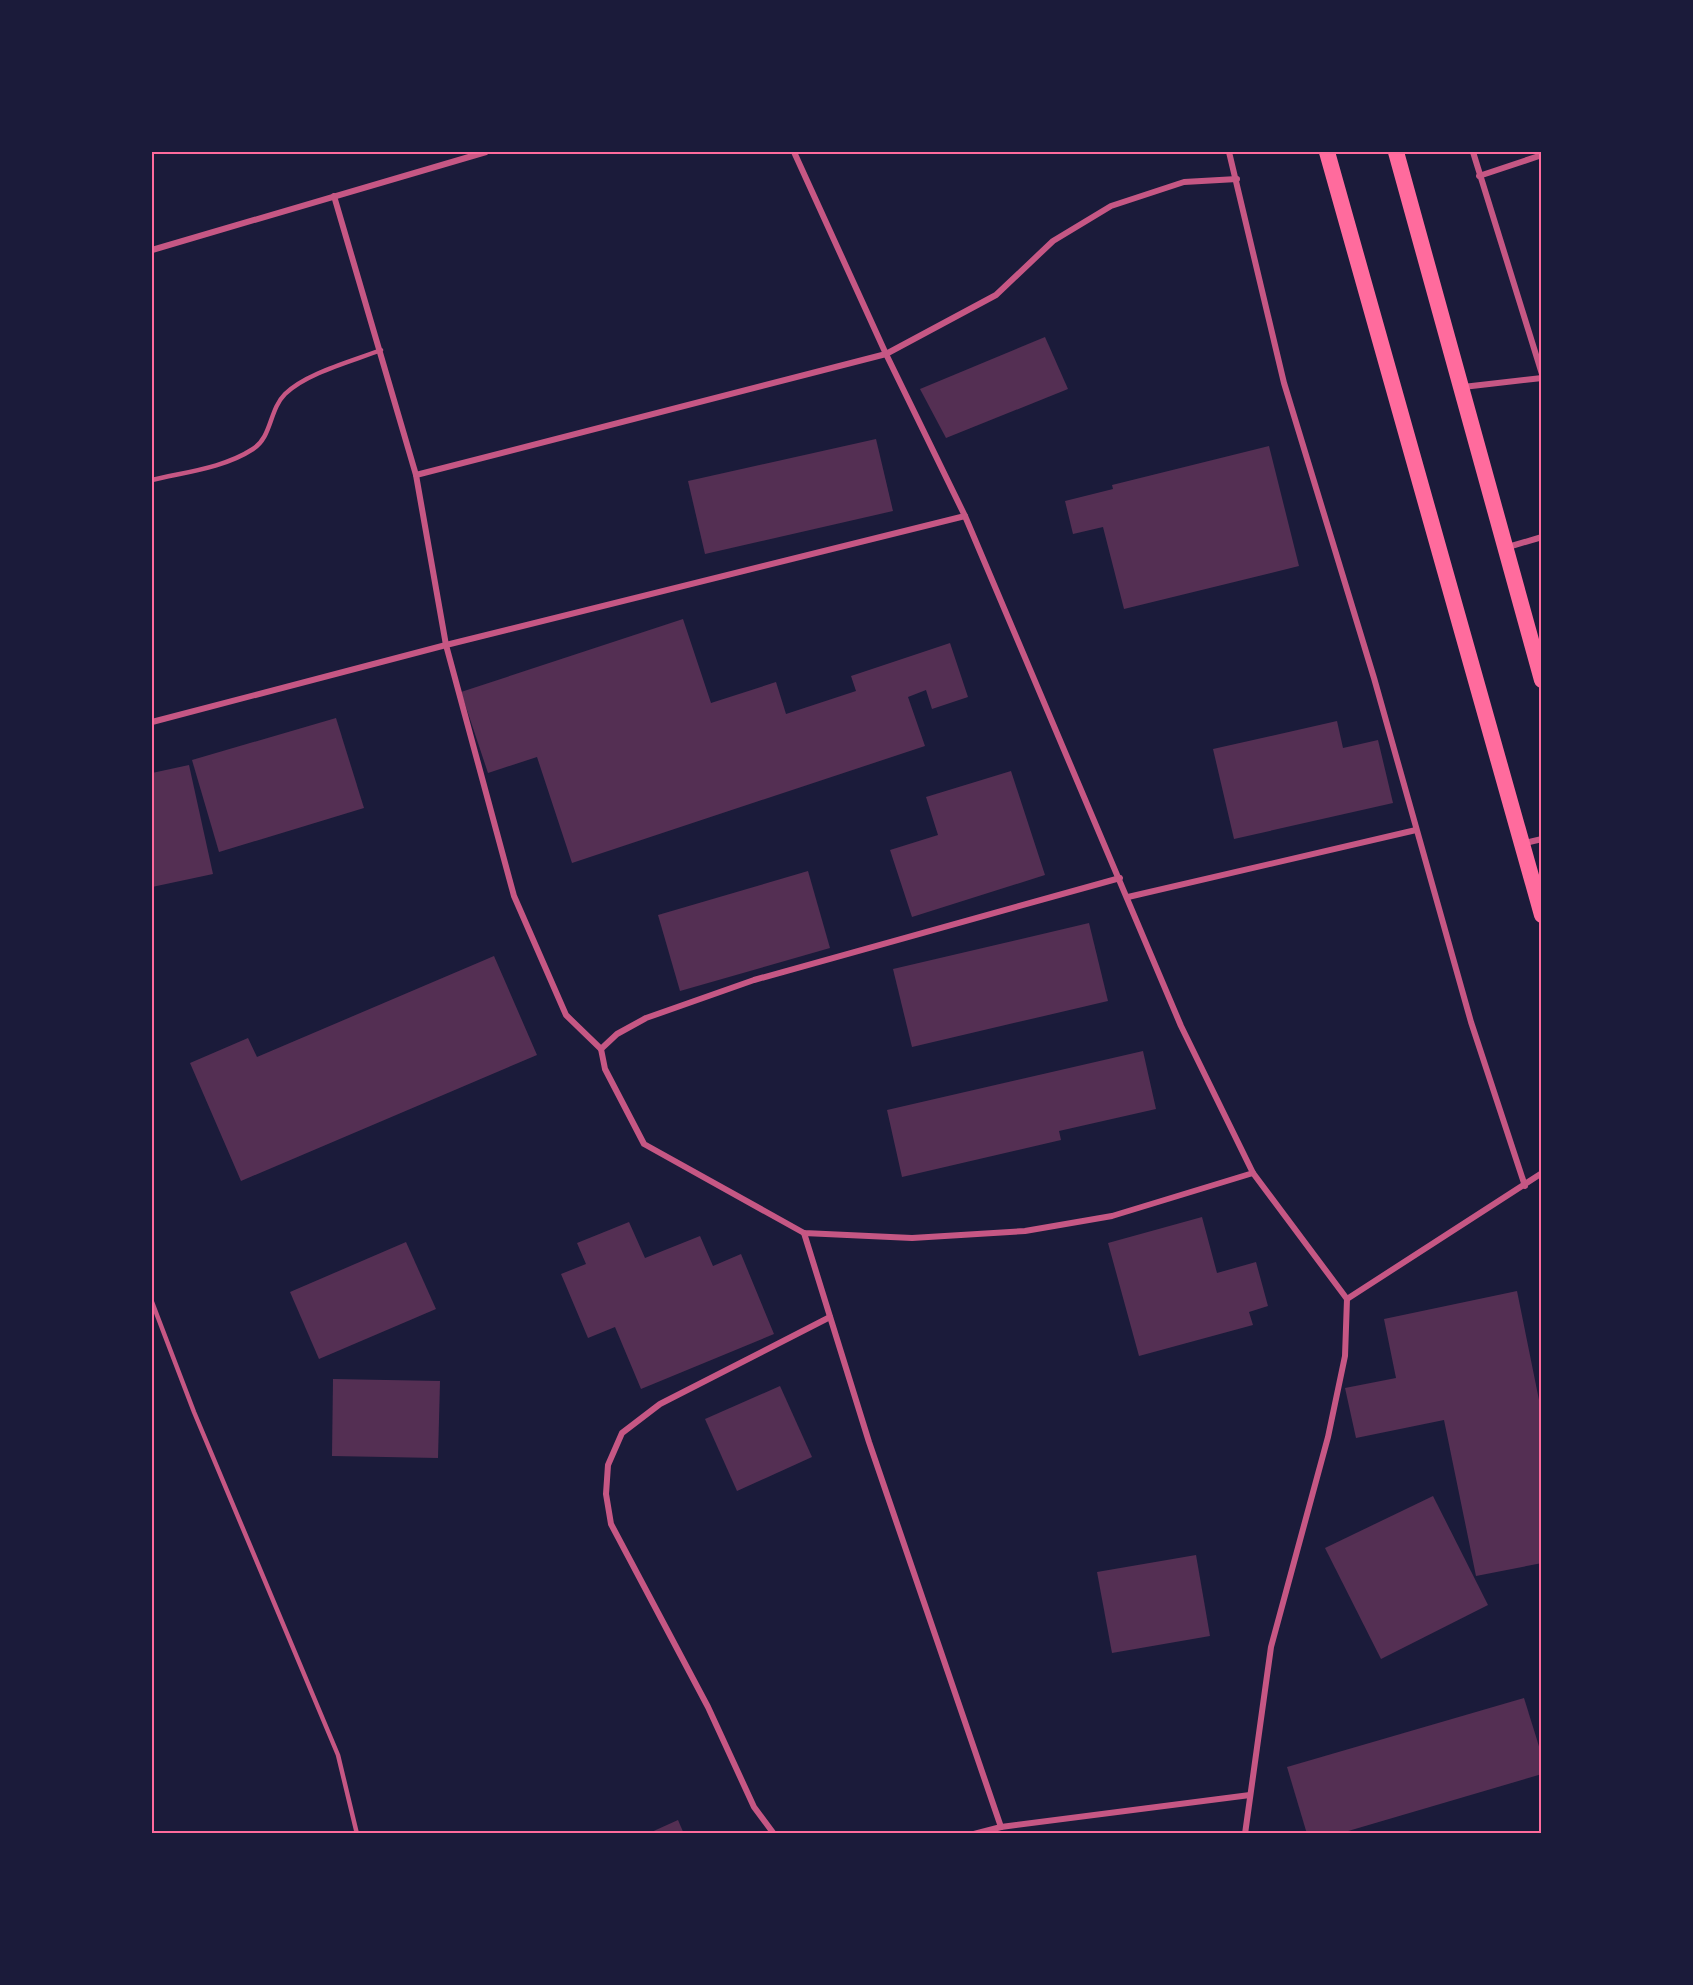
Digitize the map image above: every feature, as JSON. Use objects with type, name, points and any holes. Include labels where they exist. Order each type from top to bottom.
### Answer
[{"type":"highway","points":[[1327,152],[1542,915]]},
{"type":"highway","points":[[1396,152],[1542,680]]},
{"type":"street","points":[[152,250],[486,152]]},
{"type":"street","points":[[794,152],[886,354],[965,516],[1181,1026],[1253,1173],[1347,1299],[1345,1356],[1328,1437],[1271,1647],[1245,1833]]},
{"type":"street","points":[[1229,152],[1284,382],[1374,678],[1471,1022],[1525,1186]]},
{"type":"street","points":[[1460,387],[1542,376],[1473,152]]},
{"type":"street","points":[[1479,176],[1542,155]]},
{"type":"street","points":[[416,475],[886,354],[996,295],[1053,241],[1110,206],[1184,182],[1237,179]]},
{"type":"street","points":[[334,196],[416,475],[446,645],[514,896],[566,1016],[601,1049],[605,1069],[644,1144],[804,1233],[912,1238],[1025,1232],[1112,1216],[1253,1173]]},
{"type":"street","points":[[152,722],[446,645],[965,516]]},
{"type":"street","points":[[1505,548],[1542,537]]},
{"type":"street","points":[[1128,897],[1416,830]]},
{"type":"street","points":[[1521,843],[1542,839]]},
{"type":"street","points":[[601,1049],[617,1034],[646,1018],[754,980],[1120,878]]},
{"type":"street","points":[[1347,1299],[1542,1173]]},
{"type":"street","points":[[804,1233],[869,1442],[1001,1827]]},
{"type":"street","points":[[774,1833],[754,1807],[708,1707],[611,1524],[606,1494],[608,1465],[622,1433],[660,1404],[830,1317]]},
{"type":"street","points":[[974,1833],[1001,1827],[1250,1794]]},
{"type":"lane","points":[[152,480],[234,459],[256,448],[265,437],[276,405],[286,393],[310,378],[381,350]]},
{"type":"lane","points":[[152,1302],[194,1412],[338,1755],[357,1833]]},
{"type":"building","points":[[1045,337],[1068,389],[946,438],[920,389]]},
{"type":"building","points":[[876,439],[893,511],[705,554],[688,481]]},
{"type":"building","points":[[1269,446],[1299,566],[1124,609],[1103,527],[1073,534],[1065,501],[1113,489],[1112,485]]},
{"type":"building","points":[[683,619],[711,703],[776,682],[786,714],[856,691],[851,676],[950,643],[968,697],[932,709],[926,690],[908,697],[925,746],[572,863],[537,757],[488,773],[461,692]]},
{"type":"building","points":[[336,718],[364,808],[219,852],[192,760]]},
{"type":"building","points":[[1337,721],[1343,748],[1378,740],[1393,803],[1234,839],[1213,749]]},
{"type":"building","points":[[189,765],[213,874],[152,887],[152,773]]},
{"type":"building","points":[[1011,771],[1045,875],[912,917],[890,850],[938,835],[926,797]]},
{"type":"building","points":[[808,871],[830,948],[680,991],[658,915]]},
{"type":"building","points":[[1089,923],[1108,1001],[912,1047],[893,969]]},
{"type":"building","points":[[494,956],[537,1055],[241,1181],[190,1063],[248,1038],[257,1057]]},
{"type":"building","points":[[1143,1051],[1156,1109],[1059,1131],[1061,1140],[902,1177],[887,1110]]},
{"type":"building","points":[[1202,1217],[1217,1273],[1256,1262],[1268,1306],[1249,1312],[1253,1325],[1139,1356],[1108,1243]]},
{"type":"building","points":[[629,1222],[645,1258],[700,1236],[713,1266],[741,1254],[774,1334],[641,1389],[615,1327],[588,1338],[561,1274],[586,1264],[577,1243]]},
{"type":"building","points":[[406,1242],[436,1309],[319,1359],[290,1292]]},
{"type":"building","points":[[1517,1291],[1539,1400],[1542,1400],[1542,1563],[1476,1576],[1444,1420],[1356,1438],[1345,1388],[1396,1378],[1384,1319]]},
{"type":"building","points":[[333,1379],[440,1381],[438,1458],[332,1456]]},
{"type":"building","points":[[780,1386],[812,1457],[737,1491],[705,1419]]},
{"type":"building","points":[[1433,1496],[1488,1605],[1381,1659],[1325,1548]]},
{"type":"building","points":[[1196,1555],[1210,1636],[1112,1653],[1097,1572]]},
{"type":"building","points":[[1524,1698],[1542,1756],[1542,1774],[1338,1834],[1307,1834],[1287,1767]]},
{"type":"building","points":[[678,1820],[684,1834],[647,1834]]}]
